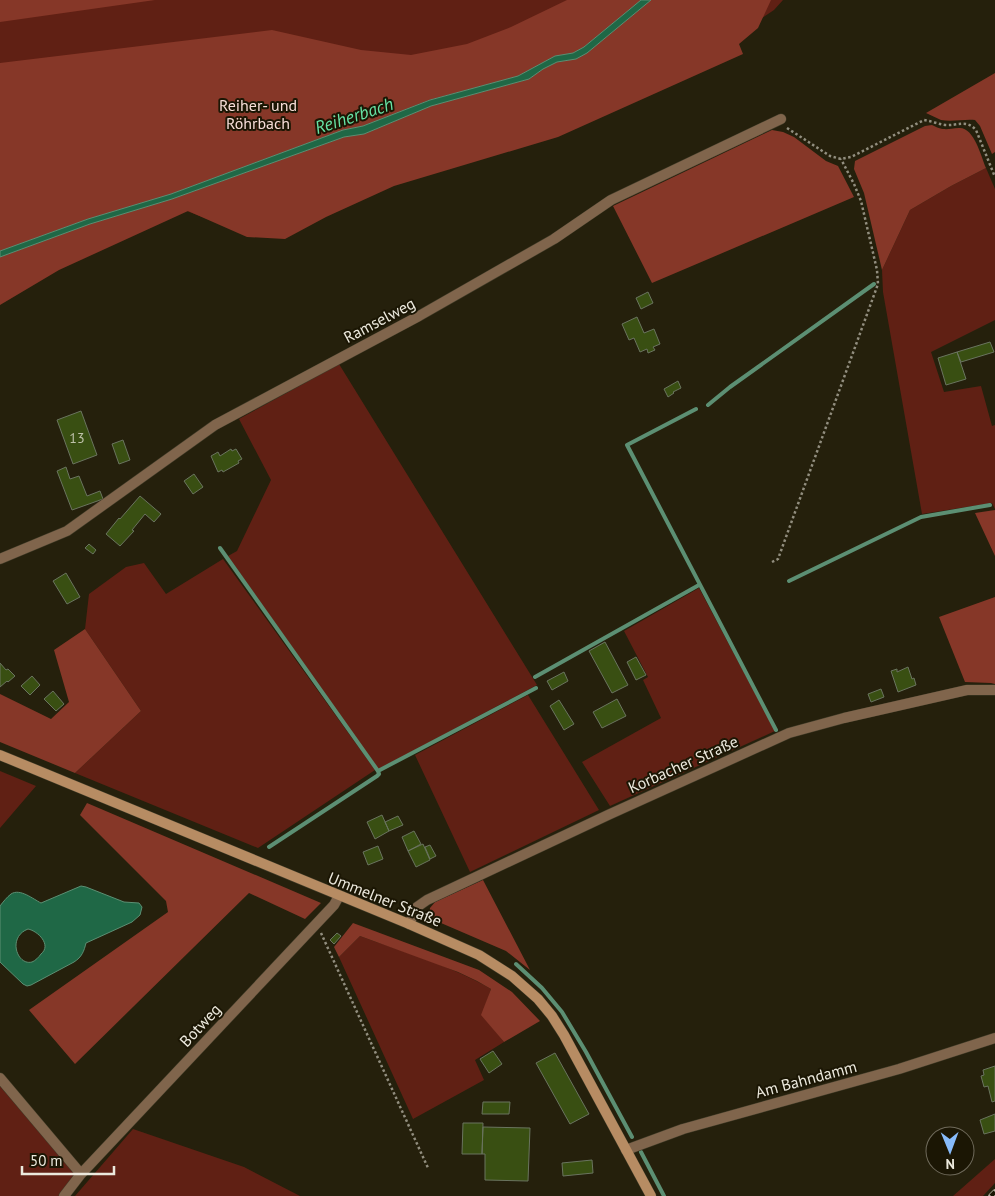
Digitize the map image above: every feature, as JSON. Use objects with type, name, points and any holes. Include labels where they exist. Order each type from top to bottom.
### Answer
[{"type":"main road","name":"Ummelner Straße","points":[[0,755],[409,924],[479,955],[512,976],[538,999],[552,1016],[651,1196]]},
{"type":"street","name":"Ramselweg","points":[[0,559],[67,531],[215,425],[427,311],[554,239],[611,200],[780,119]]},
{"type":"street","name":"Korbacher Straße","points":[[409,924],[418,907],[427,900],[599,819],[789,733],[844,718],[967,690],[995,690]]},
{"type":"street","name":"Botweg","points":[[64,1196],[81,1174],[317,924],[334,905],[339,896]]},
{"type":"street","name":"Am Bahndamm","points":[[626,1150],[683,1129],[899,1069],[995,1038]]},
{"type":"street","points":[[0,1078],[81,1174]]},
{"type":"path","points":[[780,119],[785,126],[817,148],[830,156],[841,159],[851,157],[924,120],[949,125],[963,123],[972,126],[976,130],[995,177]]},
{"type":"path","points":[[772,562],[778,559],[878,284],[877,270],[861,201],[841,159]]},
{"type":"path","points":[[317,924],[428,1168]]},
{"type":"green space","name":"Reiher- und Röhrbach","points":[[0,0],[783,0],[774,10],[747,28],[246,234],[174,206],[0,291]]},
{"type":"green space","points":[[0,0],[155,0],[0,22]]},
{"type":"green space","points":[[567,0],[641,0],[584,47],[573,53],[555,56],[518,76],[429,100],[363,126],[343,130],[171,194],[88,219],[0,251],[0,63],[272,30],[361,50],[411,55],[467,44],[511,27]]},
{"type":"green space","points":[[651,0],[771,0],[758,28],[739,44],[743,54],[558,137],[394,186],[326,217],[285,239],[247,237],[188,211],[59,270],[0,305],[0,257],[90,224],[172,199],[344,137],[364,134],[431,106],[529,79],[557,62],[576,59],[587,53]]},
{"type":"green space","points":[[995,73],[995,152],[992,154],[980,126],[975,120],[941,120],[926,113]]},
{"type":"green space","points":[[932,125],[942,129],[959,128],[969,132],[976,143],[986,168],[910,210],[882,270],[864,193],[854,169],[855,161],[925,126]]},
{"type":"green space","points":[[772,130],[794,137],[826,161],[838,166],[854,197],[652,283],[613,206]]},
{"type":"green space","points":[[986,168],[995,189],[995,320],[931,352],[944,392],[981,386],[992,426],[995,425],[995,509],[992,503],[922,514],[883,292],[882,270],[910,210]]},
{"type":"green space","points":[[339,364],[537,685],[378,769],[228,556],[237,551],[271,480],[239,419]]},
{"type":"green space","points":[[995,510],[995,556],[975,513]]},
{"type":"green space","points":[[223,559],[375,770],[258,848],[75,773],[141,711],[85,629],[89,594],[126,567],[144,563],[166,594]]},
{"type":"green space","points":[[699,588],[775,731],[610,806],[582,762],[661,718],[643,680],[648,677],[624,631]]},
{"type":"green space","points":[[995,597],[995,684],[965,682],[939,617]]},
{"type":"green space","points":[[85,629],[141,711],[75,773],[0,742],[0,694],[51,719],[69,702],[54,650]]},
{"type":"green space","points":[[528,695],[599,810],[470,872],[415,755]]},
{"type":"green space","points":[[0,771],[36,786],[0,828]]},
{"type":"green space","points":[[87,803],[321,903],[305,919],[249,893],[75,1064],[29,1010],[168,912],[166,901],[80,815]]},
{"type":"green space","points":[[483,880],[530,970],[506,951],[434,920],[429,915],[430,908],[435,902]]},
{"type":"green space","points":[[353,923],[479,970],[512,992],[540,1021],[504,1042],[481,1015],[491,989],[477,981],[458,972],[360,936],[339,957],[334,947]]},
{"type":"green space","points":[[360,936],[444,966],[491,989],[482,1015],[504,1042],[475,1060],[484,1080],[413,1119],[339,957]]},
{"type":"green space","points":[[0,1086],[75,1173],[60,1196],[0,1196]]},
{"type":"green space","points":[[133,1129],[244,1167],[300,1196],[75,1196]]},
{"type":"green space","points":[[995,1159],[995,1183],[983,1196],[953,1196]]},
{"type":"shaded area","points":[[641,0],[651,0],[587,53],[576,59],[557,62],[529,79],[431,106],[364,134],[344,137],[172,199],[90,224],[0,257],[0,251],[88,219],[171,194],[343,130],[363,126],[430,100],[518,76],[555,56],[573,53],[584,47]]},
{"type":"shaded area","points":[[81,886],[124,902],[139,903],[142,907],[140,915],[132,922],[86,943],[82,954],[74,962],[27,986],[0,962],[0,906],[11,894],[18,892],[41,903]],"holes":[[[28,929],[39,935],[45,947],[36,960],[27,962],[22,960],[16,950],[16,944],[22,933]]]},
{"type":"building","points":[[648,292],[653,303],[641,309],[636,298]]},
{"type":"building","points":[[637,317],[644,333],[654,329],[660,344],[653,347],[655,350],[648,353],[647,349],[640,352],[634,338],[629,340],[622,324]]},
{"type":"building","points":[[990,342],[994,352],[961,362],[957,352]]},
{"type":"building","points":[[957,352],[966,379],[946,385],[938,358]]},
{"type":"building","points":[[678,381],[681,388],[668,397],[664,389]]},
{"type":"building","points":[[81,411],[97,455],[73,464],[57,420]]},
{"type":"building","points":[[123,440],[130,460],[119,464],[112,444]]},
{"type":"building","points":[[231,449],[232,451],[236,449],[242,459],[238,461],[239,463],[223,472],[222,470],[218,472],[211,456],[218,452],[220,456]]},
{"type":"building","points":[[66,467],[70,479],[79,476],[87,496],[100,491],[103,499],[72,510],[57,471]]},
{"type":"building","points":[[194,474],[203,487],[193,494],[184,481]]},
{"type":"building","points":[[140,496],[161,514],[154,522],[145,514],[132,530],[134,531],[120,546],[106,534]]},
{"type":"building","points":[[89,544],[96,550],[93,554],[85,548]]},
{"type":"building","points":[[66,573],[80,597],[67,604],[53,581]]},
{"type":"building","points":[[605,642],[628,685],[612,693],[589,651]]},
{"type":"building","points":[[636,657],[646,675],[636,680],[627,662]]},
{"type":"building","points":[[0,663],[15,676],[0,687]]},
{"type":"building","points":[[908,667],[916,685],[898,692],[891,671],[897,669],[897,672]]},
{"type":"building","points":[[564,672],[568,681],[552,690],[547,681]]},
{"type":"building","points":[[32,676],[40,685],[30,695],[21,686]]},
{"type":"building","points":[[881,689],[884,697],[871,702],[868,694]]},
{"type":"building","points":[[53,691],[64,704],[56,711],[44,699]]},
{"type":"building","points":[[617,699],[626,716],[602,728],[593,712]]},
{"type":"building","points":[[559,700],[574,724],[564,730],[550,706]]},
{"type":"building","points":[[382,815],[389,831],[375,839],[367,822]]},
{"type":"building","points":[[398,816],[403,825],[389,831],[385,822]]},
{"type":"building","points":[[414,831],[421,844],[408,851],[402,837]]},
{"type":"building","points":[[423,844],[430,860],[416,867],[408,851]]},
{"type":"building","points":[[430,845],[436,856],[430,859],[425,847]]},
{"type":"building","points":[[378,846],[383,859],[368,865],[363,852]]},
{"type":"building","points":[[337,933],[341,936],[334,944],[330,940]]},
{"type":"building","points":[[493,1051],[502,1064],[489,1073],[480,1059]]},
{"type":"building","points":[[555,1053],[589,1114],[570,1124],[536,1063]]},
{"type":"building","points":[[995,1066],[995,1101],[992,1102],[988,1086],[984,1087],[981,1076],[984,1075],[983,1070]]},
{"type":"building","points":[[483,1102],[510,1102],[509,1114],[482,1114]]},
{"type":"building","points":[[995,1114],[995,1131],[984,1134],[980,1120]]},
{"type":"building","points":[[463,1123],[483,1123],[482,1154],[462,1154]]},
{"type":"building","points":[[483,1127],[530,1128],[528,1181],[485,1180],[485,1154],[482,1154]]},
{"type":"building","points":[[592,1160],[593,1173],[563,1176],[562,1163]]},
{"type":"waterway","points":[[708,405],[730,387],[874,284]]},
{"type":"waterway","points":[[696,409],[627,445],[776,730]]},
{"type":"waterway","points":[[789,581],[921,517],[990,505]]},
{"type":"waterway","points":[[220,548],[378,771]]},
{"type":"waterway","points":[[535,677],[699,585]]},
{"type":"waterway","points":[[269,847],[377,776],[379,774],[378,771],[536,688]]},
{"type":"waterway","points":[[516,964],[542,988],[562,1012],[632,1137]]},
{"type":"waterway","points":[[641,1152],[664,1196]]},
{"type":"railway","points":[[991,1196],[995,1192]]},
{"type":"water label","name":"Reiherbach","points":[[354,116]]}]
